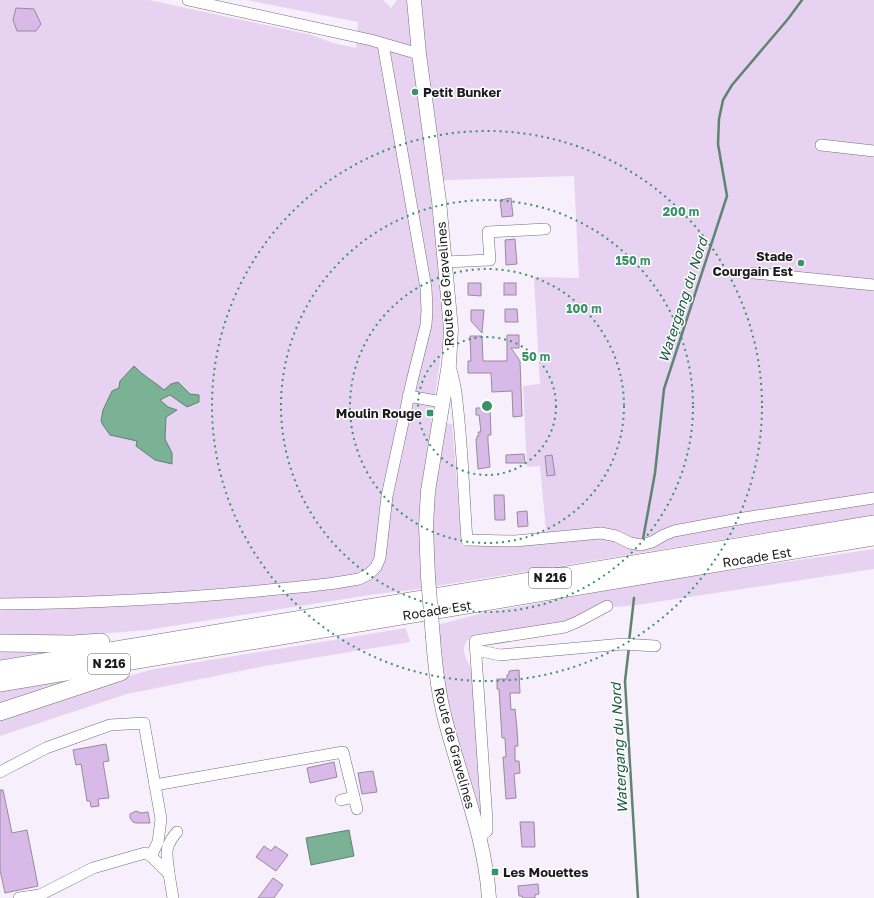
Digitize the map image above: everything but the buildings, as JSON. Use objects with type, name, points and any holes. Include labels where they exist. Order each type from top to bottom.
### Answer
[{"type":"highway","name":"Rocade Est","points":[[0,669],[874,524]]},
{"type":"highway","name":"Rocade Est","points":[[0,682],[874,537]]},
{"type":"highway","points":[[0,643],[73,644],[121,641],[145,644]]},
{"type":"highway","points":[[0,712],[111,674],[219,646]]},
{"type":"main road","name":"Route de Gravelines","points":[[414,0],[419,54],[446,262],[451,329],[449,364],[428,500],[426,539],[433,638],[436,672],[444,718],[479,837],[485,864],[489,898]]},
{"type":"street","points":[[188,0],[384,44],[419,54]]},
{"type":"street","points":[[0,604],[62,604],[182,598],[338,583],[369,574],[376,567],[380,558],[387,496],[408,396],[426,325],[427,295],[384,44]]},
{"type":"street","points":[[821,145],[874,150]]},
{"type":"street","points":[[446,262],[490,260],[488,232],[545,229]]},
{"type":"street","points":[[754,273],[874,285]]},
{"type":"street","points":[[449,364],[456,388],[467,540],[516,542],[601,533],[616,536],[630,543],[640,545],[652,542],[674,531],[874,498]]},
{"type":"street","points":[[408,396],[442,402]]},
{"type":"street","points":[[479,837],[487,831],[487,821],[475,641],[565,627],[607,606]]},
{"type":"street","points":[[476,650],[500,655],[623,644],[656,646]]},
{"type":"street","points":[[0,772],[46,748],[110,725],[144,723],[161,819],[158,842],[152,856]]},
{"type":"street","points":[[155,785],[344,752],[357,809]]},
{"type":"street","points":[[341,800],[354,797]]},
{"type":"street","points":[[173,898],[166,847],[177,832]]},
{"type":"street","points":[[19,898],[40,894],[93,868],[145,854],[152,856],[169,874]]},
{"type":"shaded area","points":[[0,0],[149,0],[312,35],[333,43],[356,48],[358,22],[247,0],[383,0],[391,8],[397,0],[874,0],[874,515],[412,590],[376,594],[147,630],[60,637],[0,636]],"holes":[[[574,176],[579,278],[534,277],[540,384],[523,386],[527,467],[540,466],[547,541],[518,545],[462,546],[452,424],[431,422],[444,334],[444,313],[429,182]]]},
{"type":"shaded area","points":[[134,366],[164,390],[171,384],[178,382],[190,394],[199,395],[199,402],[187,407],[170,395],[160,400],[168,407],[177,410],[166,417],[165,439],[172,453],[172,464],[155,460],[136,446],[137,441],[110,435],[101,421],[103,410],[112,391],[119,388],[120,381]]},
{"type":"shaded area","points":[[874,549],[874,569],[636,605],[592,609],[567,622],[472,635],[465,644],[464,652],[472,671],[482,824],[452,726],[443,679],[437,625],[483,613],[665,580]]},
{"type":"shaded area","points":[[406,628],[410,642],[265,666],[127,694],[0,736],[0,717],[94,686],[150,670]]},
{"type":"shaded area","points":[[0,647],[68,649],[0,660]]},
{"type":"shaded area","points":[[88,677],[0,708],[0,691]]},
{"type":"shaded area","points":[[349,830],[354,856],[311,865],[306,838]]},
{"type":"waterway","name":"Watergang du Nord","points":[[643,539],[655,473],[664,389],[727,196],[718,144],[719,119],[723,100],[732,85],[788,19],[802,0]]},
{"type":"waterway","name":"Watergang du Nord","points":[[629,642],[634,598]]},
{"type":"waterway","name":"Watergang du Nord","points":[[629,647],[625,681],[638,898]]},
{"type":"place","name":"Petit Bunker","points":[[415,92]]},
{"type":"place","name":"Stade Courgain Est","points":[[801,263]]},
{"type":"place","name":"Moulin Rouge","points":[[430,413]]},
{"type":"place","name":"Les Mouettes","points":[[495,872]]}]
